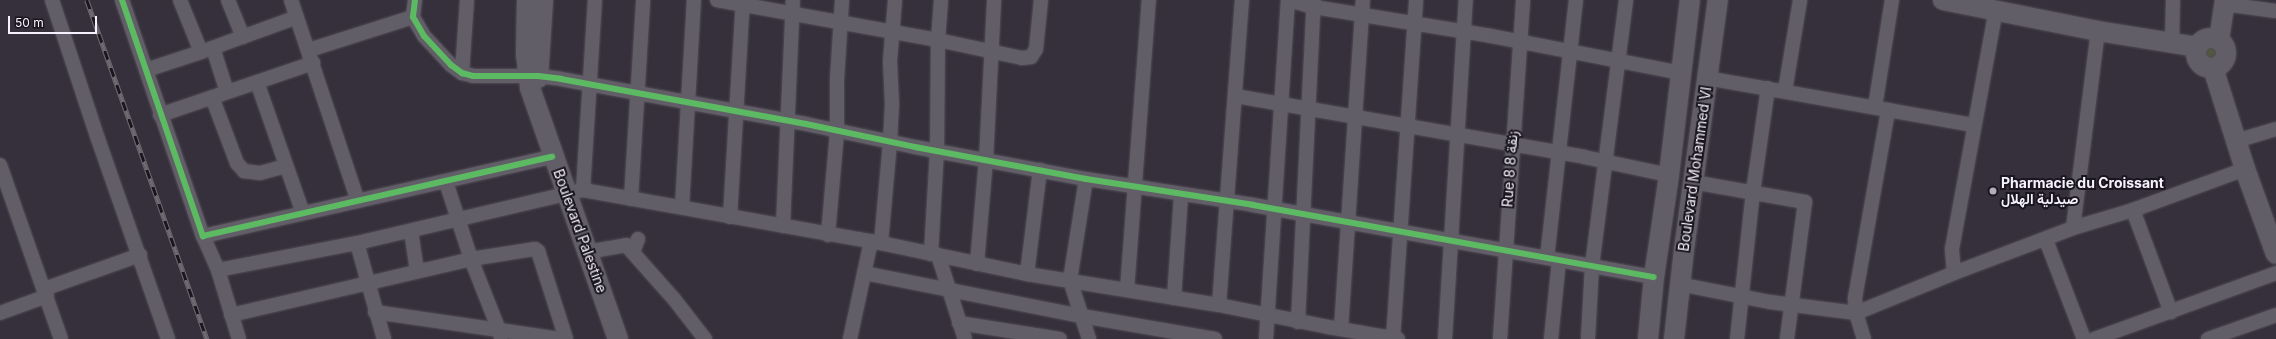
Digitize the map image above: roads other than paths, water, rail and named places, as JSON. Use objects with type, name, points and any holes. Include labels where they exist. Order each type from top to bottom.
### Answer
[{"type":"street","points":[[52,0],[98,140],[140,255],[168,339]]},
{"type":"street","points":[[122,0],[160,115],[218,270],[230,315],[239,339]]},
{"type":"street","points":[[180,0],[207,50],[227,92]]},
{"type":"street","points":[[228,0],[243,37]]},
{"type":"street","points":[[291,0],[311,56],[358,201]]},
{"type":"street","points":[[415,0],[413,17],[424,36],[456,69],[484,77],[532,76],[588,84],[689,102],[837,132],[1086,179],[1274,208],[1451,242],[1505,250],[1654,277]]},
{"type":"street","points":[[456,69],[463,55],[467,0]]},
{"type":"street","name":"Boulevard Palestine","points":[[527,0],[535,100],[552,157],[575,192],[588,252],[618,339]]},
{"type":"street","name":"Boulevard Palestine","points":[[532,76],[543,0]]},
{"type":"street","points":[[575,192],[588,84],[595,0]]},
{"type":"street","points":[[631,199],[639,93],[643,0]]},
{"type":"street","points":[[682,207],[694,0]]},
{"type":"street","points":[[717,0],[743,3],[793,15],[892,31],[1022,58],[1034,55],[1038,43],[1041,0]]},
{"type":"street","points":[[783,226],[786,121],[792,68],[794,0]]},
{"type":"street","points":[[828,235],[837,132],[837,80],[842,0]]},
{"type":"street","points":[[850,339],[864,273],[876,242],[890,142],[894,0]]},
{"type":"street","points":[[941,0],[938,40],[935,255],[965,339]]},
{"type":"street","points":[[977,264],[986,160],[990,51],[994,0]]},
{"type":"street","points":[[1127,290],[1149,0]]},
{"type":"street","points":[[1219,305],[1236,96],[1242,0]]},
{"type":"street","points":[[1266,339],[1288,0],[1362,7],[1414,22],[1681,73]]},
{"type":"street","points":[[218,270],[357,243],[575,192],[682,207],[828,235],[876,242],[1027,274],[1219,305],[1267,314],[1298,322],[1394,339],[1416,0]]},
{"type":"street","points":[[1445,339],[1466,0]]},
{"type":"street","name":"Rue 8 8 زنقة","points":[[1500,339],[1523,0]]},
{"type":"street","points":[[1551,339],[1558,153],[1576,0]]},
{"type":"street","points":[[1588,339],[1592,266],[1606,162],[1617,60],[1626,0]]},
{"type":"street","name":"Boulevard Mohammed VI","points":[[1648,339],[1654,277],[1669,176],[1690,0]]},
{"type":"street","name":"Boulevard Mohammed VI","points":[[1674,339],[1679,284],[1718,0]]},
{"type":"street","points":[[1786,91],[1800,0]]},
{"type":"street","points":[[1864,339],[1856,313],[1857,281],[1881,109],[1892,0]]},
{"type":"street","points":[[1943,0],[2098,31],[2197,47]]},
{"type":"street","points":[[2172,43],[2174,0]]},
{"type":"street","points":[[2219,40],[2225,2],[2276,11]]},
{"type":"street","points":[[730,217],[743,3]]},
{"type":"street","points":[[1298,322],[1314,3]]},
{"type":"street","points":[[1340,329],[1362,7]]},
{"type":"street","points":[[1954,273],[1952,249],[1996,10]]},
{"type":"street","points":[[146,70],[207,50],[297,17]]},
{"type":"street","points":[[160,115],[256,82],[311,56],[413,17]]},
{"type":"street","points":[[2074,228],[2098,31]]},
{"type":"street","points":[[2206,38],[2219,40],[2225,48],[2225,58],[2218,66],[2208,68],[2199,62],[2196,52],[2197,47],[2206,38]]},
{"type":"street","points":[[2213,68],[2245,169],[2276,254]]},
{"type":"street","points":[[1707,78],[1974,126]]},
{"type":"street","points":[[256,82],[303,213]]},
{"type":"street","points":[[1737,339],[1740,297],[1768,88]]},
{"type":"street","points":[[1236,96],[1558,153],[1669,176]]},
{"type":"street","points":[[212,97],[236,162],[244,171],[260,173],[286,166]]},
{"type":"street","points":[[2236,141],[2276,129]]},
{"type":"street","points":[[204,236],[552,157]]},
{"type":"street","points":[[0,165],[46,293],[56,338]]},
{"type":"street","points":[[1679,284],[1740,297],[1856,313],[1954,273],[2046,240],[2074,228],[2133,210],[2245,169]]},
{"type":"street","points":[[1027,274],[1040,170]]},
{"type":"street","points":[[1086,179],[1070,280],[1089,339]]},
{"type":"street","points":[[446,182],[471,259],[500,335]]},
{"type":"street","points":[[1693,182],[1805,202],[1787,339]]},
{"type":"street","points":[[1174,298],[1181,194]]},
{"type":"street","points":[[2133,210],[2172,312]]},
{"type":"street","points":[[410,231],[417,271]]},
{"type":"street","points":[[632,252],[638,239]]},
{"type":"street","points":[[2046,240],[2084,339]]},
{"type":"street","points":[[357,243],[383,339]]},
{"type":"street","points":[[588,252],[626,245],[674,299],[705,339]]},
{"type":"street","points":[[230,315],[471,259],[537,249],[566,339]]},
{"type":"street","points":[[0,313],[140,255]]},
{"type":"street","points":[[864,273],[1082,316],[1215,339]]},
{"type":"street","points":[[2099,338],[2276,273]]},
{"type":"street","points":[[375,312],[500,335],[561,339]]},
{"type":"street","points":[[2208,339],[2276,315]]},
{"type":"street","points":[[959,323],[1060,339]]},
{"type":"railway","points":[[87,0],[207,339]]},
{"type":"place","name":"Pharmacie du Croissant صيدلية الهلال","points":[[1993,191]]}]
